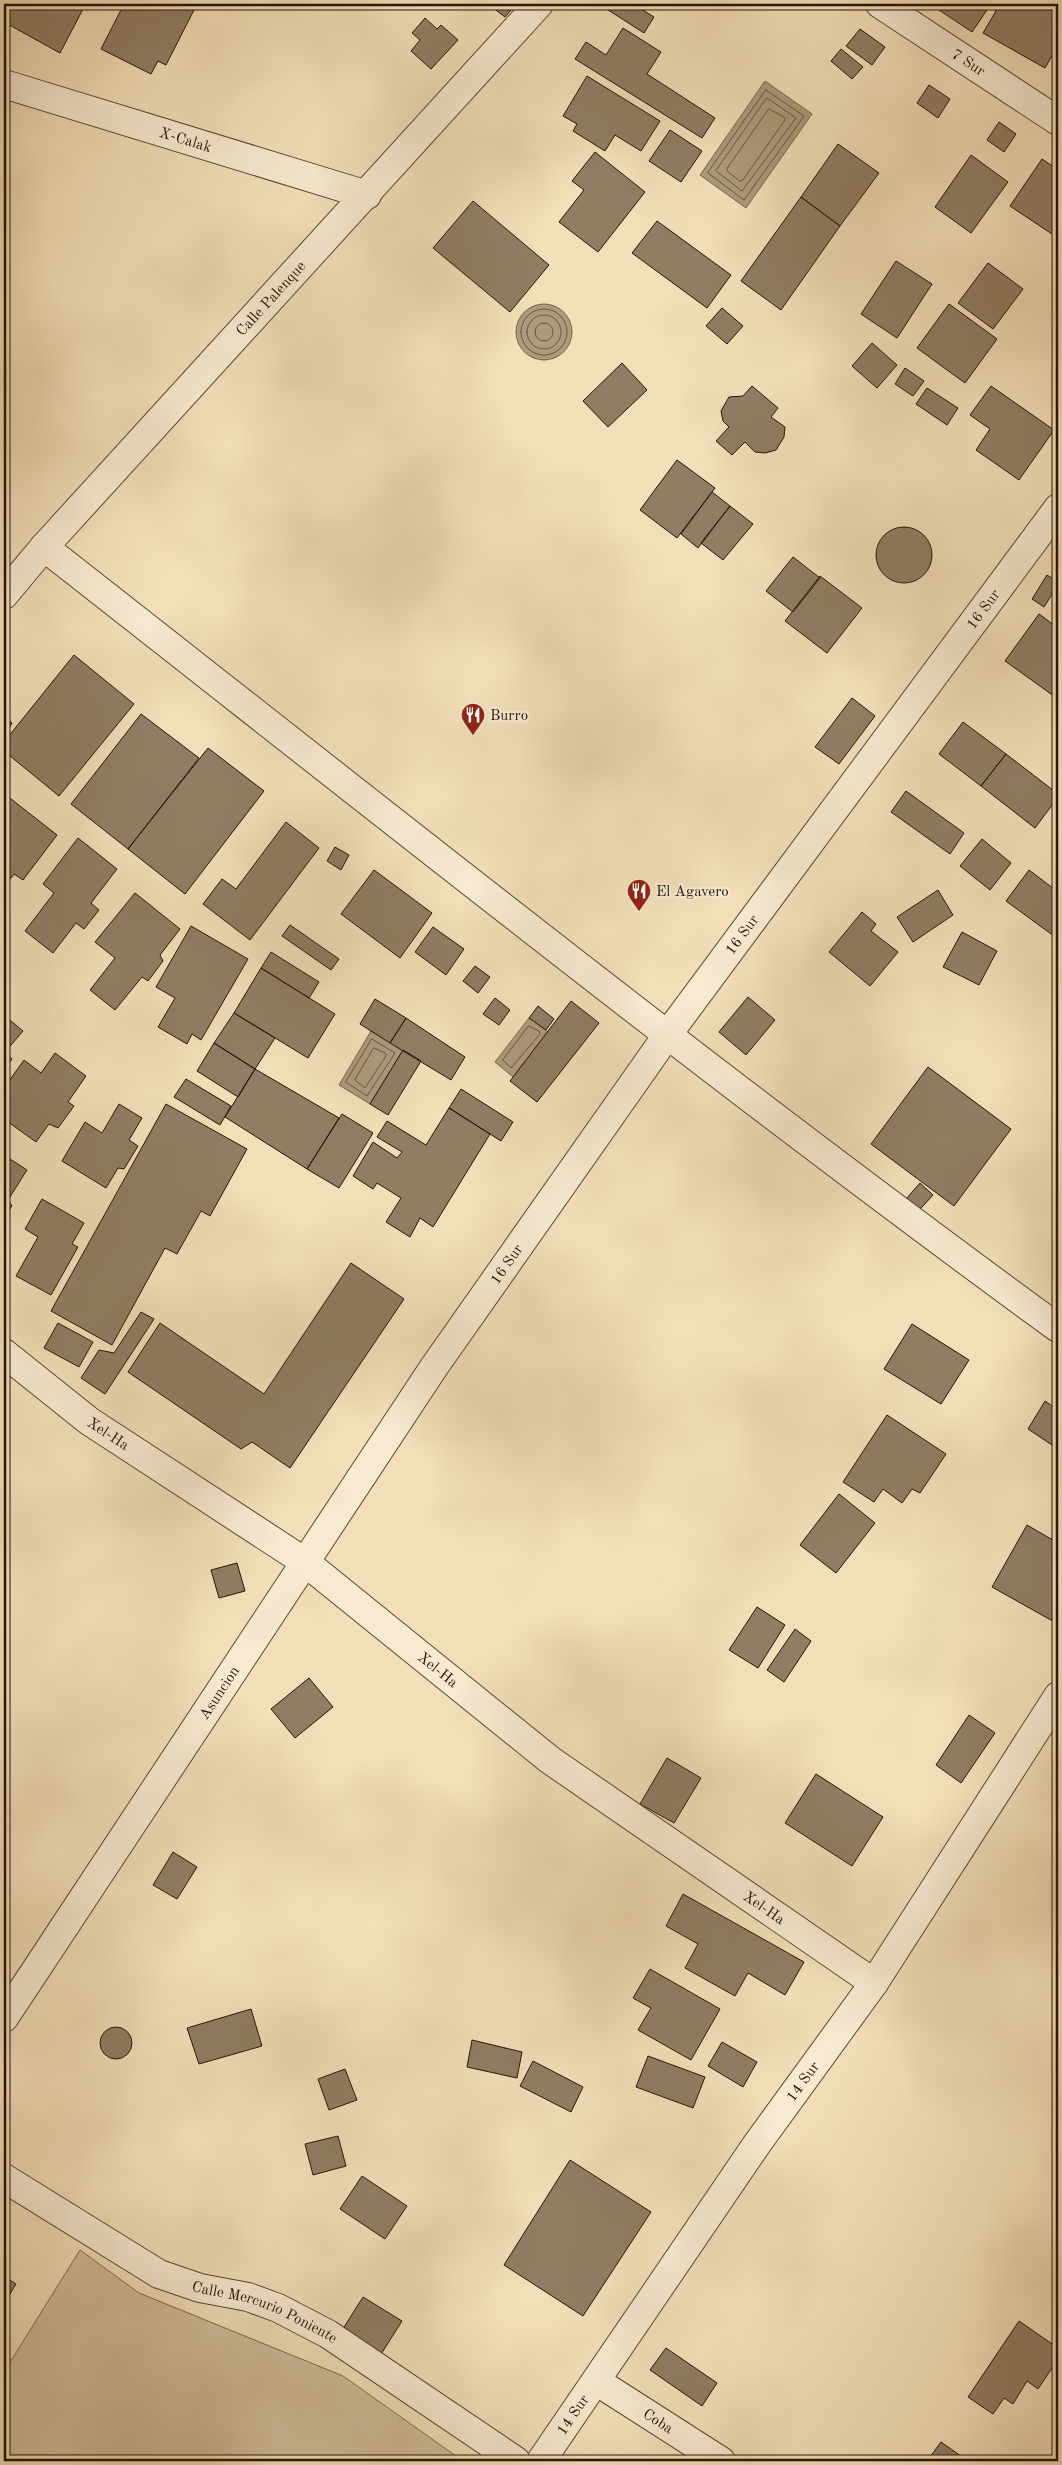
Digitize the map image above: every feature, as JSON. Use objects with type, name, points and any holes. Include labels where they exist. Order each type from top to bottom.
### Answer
[{"type":"street","name":"Calle Palenque","points":[[4,595],[44,547],[367,195],[432,118],[539,4]]},
{"type":"street","name":"7 Sur","points":[[880,4],[1058,121]]},
{"type":"street","name":"X-Calak","points":[[4,84],[367,195]]},
{"type":"street","name":"16 Sur","points":[[434,1367],[668,1034],[1058,508]]},
{"type":"street","points":[[44,547],[668,1034],[939,1241],[1058,1328]]},
{"type":"street","name":"Xel-Ha","points":[[4,1353],[89,1421],[305,1562],[550,1760],[874,1983]]},
{"type":"street","name":"Asuncion","points":[[4,2018],[434,1367]]},
{"type":"street","name":"14 Sur","points":[[541,2461],[757,2144],[874,1983],[1058,1696]]},
{"type":"street","name":"Calle Mercurio Poniente","points":[[4,2178],[159,2274],[200,2288],[248,2297],[278,2308],[328,2334],[516,2461]]},
{"type":"street","name":"Coba","points":[[596,2381],[721,2461]]},
{"type":"shaded area","points":[[80,2250],[139,2293],[343,2376],[463,2461],[4,2461],[4,2372]]},
{"type":"water","points":[[765,81],[812,114],[746,208],[700,175]]},
{"type":"water","points":[[544,304],[555,306],[564,312],[570,321],[572,332],[570,343],[564,352],[555,358],[544,360],[533,358],[524,352],[518,343],[516,332],[518,321],[524,312],[533,306]]},
{"type":"water","points":[[529,1018],[548,1032],[513,1077],[495,1062]]},
{"type":"water","points":[[371,1031],[403,1050],[370,1104],[339,1085]]},
{"type":"building","points":[[8,4],[74,4],[83,9],[60,53],[4,22],[4,12]]},
{"type":"building","points":[[124,4],[197,4],[166,65],[158,61],[151,74],[101,49]]},
{"type":"building","points":[[488,4],[516,4],[505,17]]},
{"type":"building","points":[[603,4],[633,4],[654,17],[644,33],[602,6]]},
{"type":"building","points":[[930,4],[991,4],[972,32]]},
{"type":"building","points":[[1000,4],[1058,4],[1058,45],[1045,68],[983,33]]},
{"type":"building","points":[[425,18],[437,29],[441,25],[458,40],[431,69],[411,51],[420,40],[412,33]]},
{"type":"building","points":[[623,28],[661,52],[647,74],[715,118],[702,138],[575,59],[586,42],[606,55]]},
{"type":"building","points":[[860,29],[885,47],[872,65],[846,46]]},
{"type":"building","points":[[841,49],[863,67],[852,79],[831,61]]},
{"type":"building","points":[[587,76],[660,121],[641,151],[615,135],[605,151],[573,131],[577,124],[563,116]]},
{"type":"building","points":[[929,85],[950,99],[938,118],[917,103]]},
{"type":"building","points":[[999,122],[1016,134],[1004,152],[987,140]]},
{"type":"building","points":[[670,130],[702,151],[681,182],[649,161]]},
{"type":"building","points":[[838,144],[879,173],[840,226],[801,197]]},
{"type":"building","points":[[595,152],[645,192],[598,252],[559,222],[584,190],[572,181]]},
{"type":"building","points":[[971,155],[1008,182],[971,233],[935,207]]},
{"type":"building","points":[[1042,159],[1058,170],[1058,238],[1010,206]]},
{"type":"building","points":[[801,197],[840,226],[781,310],[741,281]]},
{"type":"building","points":[[473,201],[549,265],[510,312],[433,248]]},
{"type":"building","points":[[657,221],[731,275],[707,308],[632,253]]},
{"type":"building","points":[[896,261],[932,284],[897,338],[861,314]]},
{"type":"building","points":[[988,263],[1023,289],[993,329],[958,303]]},
{"type":"building","points":[[949,304],[997,339],[965,383],[917,348]]},
{"type":"building","points":[[722,308],[743,326],[727,344],[706,326]]},
{"type":"building","points":[[872,343],[897,365],[877,388],[852,366]]},
{"type":"building","points":[[622,363],[647,390],[608,427],[583,401]]},
{"type":"building","points":[[905,368],[924,381],[913,396],[895,384]]},
{"type":"building","points":[[752,386],[778,408],[771,417],[785,427],[784,437],[776,450],[765,453],[755,452],[745,442],[732,455],[716,441],[729,427],[723,421],[721,411],[729,397],[743,396]]},
{"type":"building","points":[[991,386],[1054,430],[1019,480],[976,450],[990,429],[970,415]]},
{"type":"building","points":[[927,388],[958,408],[947,425],[916,404]]},
{"type":"building","points":[[677,460],[715,488],[677,538],[640,510]]},
{"type":"building","points":[[712,492],[730,506],[698,548],[681,534]]},
{"type":"building","points":[[730,506],[753,524],[723,560],[701,543]]},
{"type":"building","points":[[898,527],[910,527],[920,531],[928,539],[932,555],[928,571],[920,579],[910,583],[898,583],[888,579],[880,571],[876,561],[876,549],[880,539],[888,531]]},
{"type":"building","points":[[793,557],[820,578],[793,612],[766,591]]},
{"type":"building","points":[[1047,575],[1058,582],[1058,585],[1044,607],[1032,599]]},
{"type":"building","points":[[820,576],[862,608],[827,653],[785,621]]},
{"type":"building","points":[[1039,614],[1058,628],[1058,699],[1005,661]]},
{"type":"building","points":[[74,655],[134,704],[59,796],[4,751],[4,742]]},
{"type":"building","points":[[852,698],[875,716],[839,764],[815,747]]},
{"type":"building","points":[[141,714],[199,758],[128,849],[71,804]]},
{"type":"building","points":[[4,717],[12,723],[4,737]]},
{"type":"building","points":[[963,722],[1006,754],[981,786],[939,754]]},
{"type":"building","points":[[208,748],[264,791],[185,894],[128,849]]},
{"type":"building","points":[[1006,754],[1058,794],[1058,797],[1035,828],[981,786]]},
{"type":"building","points":[[906,791],[964,833],[950,854],[891,812]]},
{"type":"building","points":[[6,795],[57,835],[23,880],[14,874],[4,887],[4,798]]},
{"type":"building","points":[[286,822],[319,848],[250,940],[203,904],[222,879],[236,889]]},
{"type":"building","points":[[78,838],[117,869],[91,903],[99,910],[84,929],[76,923],[53,953],[25,931],[54,893],[43,884]]},
{"type":"building","points":[[982,839],[1011,863],[990,890],[960,866]]},
{"type":"building","points":[[335,847],[349,855],[341,870],[327,861]]},
{"type":"building","points":[[374,870],[432,913],[400,958],[341,914]]},
{"type":"building","points":[[1029,870],[1058,892],[1058,939],[1006,901]]},
{"type":"building","points":[[938,890],[953,915],[913,942],[897,917]]},
{"type":"building","points":[[135,893],[180,929],[160,955],[163,961],[148,981],[142,977],[115,1010],[90,990],[115,958],[95,942]]},
{"type":"building","points":[[862,912],[876,924],[871,931],[898,952],[870,986],[829,952]]},
{"type":"building","points":[[290,925],[339,959],[331,970],[282,936]]},
{"type":"building","points":[[191,926],[248,959],[201,1040],[192,1034],[187,1044],[158,1027],[175,998],[156,987]]},
{"type":"building","points":[[433,927],[464,949],[446,975],[415,952]]},
{"type":"building","points":[[962,932],[997,951],[979,985],[943,967]]},
{"type":"building","points":[[271,952],[319,982],[309,998],[261,968]]},
{"type":"building","points":[[475,966],[490,977],[478,993],[463,981]]},
{"type":"building","points":[[261,968],[335,1014],[308,1058],[234,1013]]},
{"type":"building","points":[[748,997],[775,1020],[746,1055],[719,1032]]},
{"type":"building","points":[[495,998],[510,1010],[499,1025],[483,1014]]},
{"type":"building","points":[[375,999],[406,1018],[390,1043],[360,1024]]},
{"type":"building","points":[[571,1001],[599,1023],[537,1102],[510,1081]]},
{"type":"building","points":[[538,1006],[554,1019],[546,1030],[529,1018]]},
{"type":"building","points":[[234,1013],[275,1038],[255,1069],[214,1043]]},
{"type":"building","points":[[4,1015],[23,1031],[5,1052],[12,1059],[4,1069]]},
{"type":"building","points":[[406,1018],[465,1057],[451,1080],[390,1043]]},
{"type":"building","points":[[214,1043],[255,1069],[238,1097],[197,1071]]},
{"type":"building","points":[[403,1050],[421,1061],[388,1115],[370,1104]]},
{"type":"building","points":[[55,1053],[86,1076],[68,1102],[74,1106],[58,1128],[49,1124],[36,1142],[4,1119],[4,1088],[24,1060],[41,1073]]},
{"type":"building","points":[[928,1067],[1011,1129],[954,1206],[871,1144]]},
{"type":"building","points":[[255,1069],[339,1118],[307,1169],[225,1117]]},
{"type":"building","points":[[186,1079],[231,1106],[220,1125],[174,1097]]},
{"type":"building","points":[[461,1089],[513,1122],[501,1141],[449,1108]]},
{"type":"building","points":[[119,1104],[142,1118],[129,1140],[138,1146],[124,1169],[118,1168],[106,1188],[62,1161],[85,1122],[102,1133]]},
{"type":"building","points":[[166,1104],[247,1149],[210,1216],[201,1211],[177,1254],[165,1248],[112,1345],[51,1311]]},
{"type":"building","points":[[449,1108],[490,1134],[433,1227],[420,1218],[410,1237],[386,1222],[401,1198],[377,1183],[373,1189],[353,1176],[373,1142],[397,1158],[402,1152],[377,1137],[387,1121],[426,1145]]},
{"type":"building","points":[[342,1114],[373,1133],[339,1188],[307,1169]]},
{"type":"building","points":[[4,1155],[27,1170],[8,1200],[12,1206],[4,1217]]},
{"type":"building","points":[[920,1183],[933,1195],[913,1217],[900,1206]]},
{"type":"building","points":[[42,1199],[84,1223],[72,1244],[78,1247],[51,1295],[16,1276],[38,1237],[25,1229]]},
{"type":"building","points":[[351,1263],[404,1299],[290,1468],[252,1442],[241,1449],[128,1372],[160,1323],[264,1394]]},
{"type":"building","points":[[141,1312],[154,1319],[105,1394],[81,1378],[99,1350],[114,1353]]},
{"type":"building","points":[[58,1323],[93,1342],[79,1367],[44,1348]]},
{"type":"building","points":[[912,1324],[969,1360],[941,1404],[884,1369]]},
{"type":"building","points":[[1045,1401],[1058,1410],[1058,1449],[1028,1429]]},
{"type":"building","points":[[887,1415],[946,1454],[920,1493],[912,1489],[902,1503],[883,1489],[874,1502],[843,1482]]},
{"type":"building","points":[[839,1494],[875,1523],[836,1573],[800,1545]]},
{"type":"building","points":[[1027,1525],[1058,1543],[1058,1624],[992,1587]]},
{"type":"building","points":[[237,1563],[245,1591],[219,1598],[211,1570]]},
{"type":"building","points":[[757,1607],[785,1625],[758,1668],[729,1650]]},
{"type":"building","points":[[795,1629],[811,1641],[784,1682],[767,1670]]},
{"type":"building","points":[[309,1678],[333,1707],[295,1738],[271,1709]]},
{"type":"building","points":[[969,1715],[995,1733],[961,1783],[936,1765]]},
{"type":"building","points":[[667,1758],[701,1778],[674,1823],[640,1804]]},
{"type":"building","points":[[816,1774],[883,1817],[852,1866],[785,1823]]},
{"type":"building","points":[[173,1852],[197,1867],[177,1899],[153,1885]]},
{"type":"building","points":[[683,1894],[804,1962],[785,1995],[748,1973],[735,1996],[685,1968],[698,1944],[666,1926]]},
{"type":"building","points":[[650,1969],[720,2009],[691,2060],[638,2030],[651,2008],[633,1998]]},
{"type":"building","points":[[251,2009],[262,2046],[199,2064],[187,2028]]},
{"type":"building","points":[[116,2027],[122,2028],[127,2032],[131,2037],[131,2049],[127,2054],[122,2058],[116,2059],[110,2058],[105,2054],[101,2049],[100,2043],[101,2037],[105,2032],[110,2028]]},
{"type":"building","points":[[472,2040],[522,2052],[517,2078],[467,2067]]},
{"type":"building","points":[[722,2042],[757,2062],[743,2087],[708,2066]]},
{"type":"building","points":[[648,2056],[705,2077],[693,2108],[636,2087]]},
{"type":"building","points":[[533,2061],[583,2087],[571,2112],[520,2086]]},
{"type":"building","points":[[345,2069],[357,2100],[329,2110],[318,2079]]},
{"type":"building","points":[[338,2136],[346,2166],[313,2175],[305,2144]]},
{"type":"building","points":[[570,2160],[651,2212],[583,2316],[504,2265]]},
{"type":"building","points":[[362,2176],[407,2206],[385,2239],[340,2209]]},
{"type":"building","points":[[4,2276],[16,2284],[4,2304]]},
{"type":"building","points":[[363,2297],[402,2321],[378,2359],[339,2335]]},
{"type":"building","points":[[1019,2321],[1058,2348],[1058,2359],[1038,2389],[1027,2381],[1013,2404],[1004,2398],[993,2414],[968,2397]]},
{"type":"building","points":[[666,2348],[717,2383],[702,2406],[650,2370]]},
{"type":"building","points":[[941,2442],[968,2461],[927,2461]]},
{"type":"place","name":"Burro","points":[[473,736]]},
{"type":"place","name":"El Agavero","points":[[639,912]]}]
